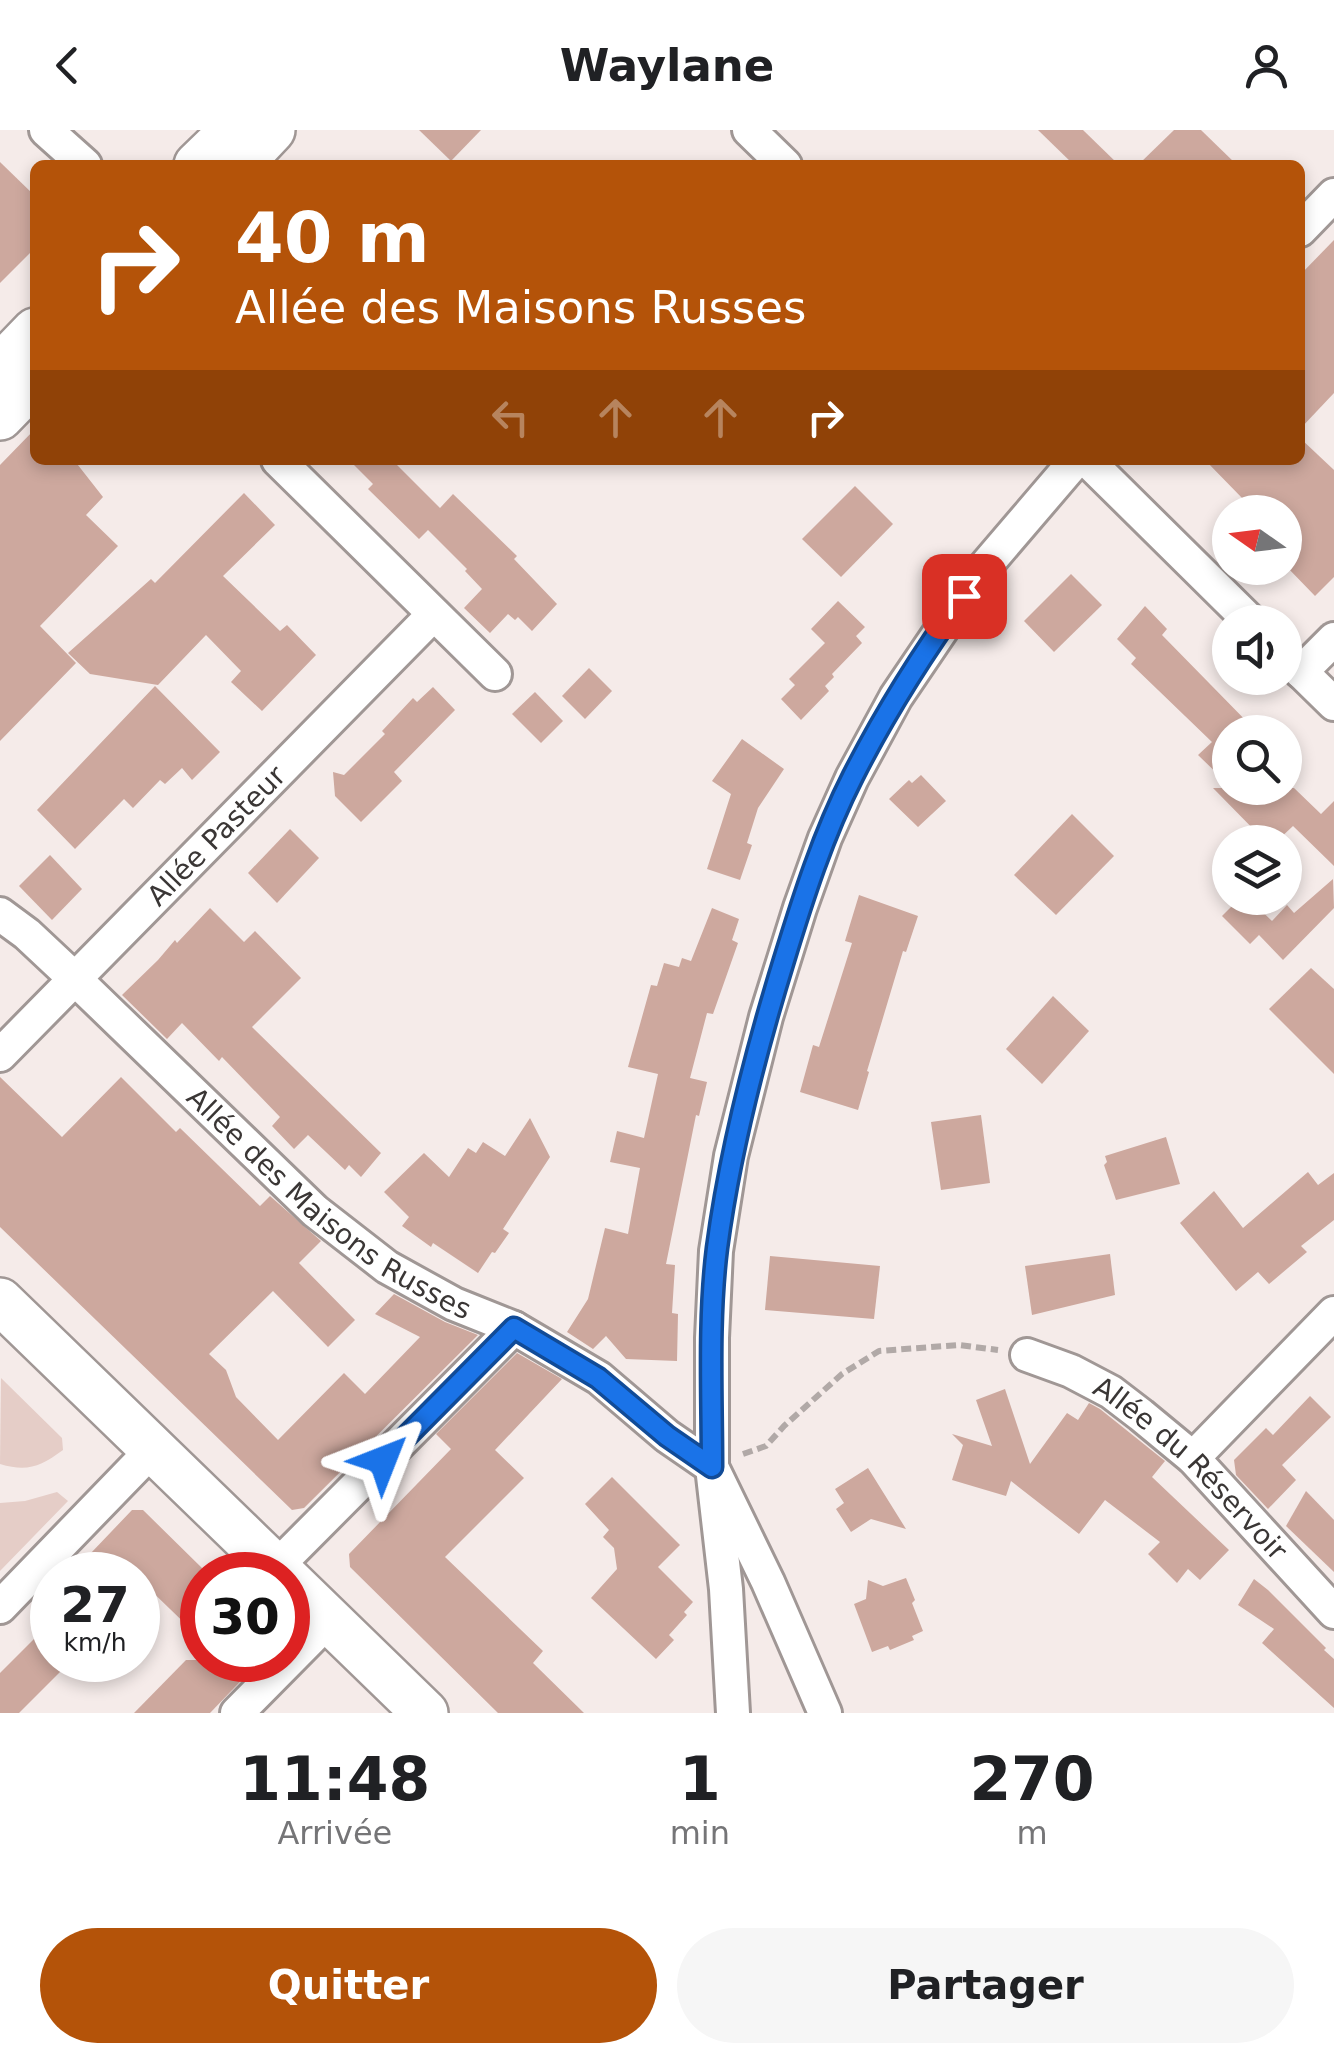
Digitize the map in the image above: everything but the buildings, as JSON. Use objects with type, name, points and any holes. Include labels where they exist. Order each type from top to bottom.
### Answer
[{"type":"main road","points":[[203,160],[233,130]]},
{"type":"main road","points":[[245,160],[272,130]]},
{"type":"main road","points":[[0,368],[30,336]]},
{"type":"main road","points":[[0,416],[30,386]]},
{"type":"main road","points":[[0,1301],[259,1552]]},
{"type":"main road","points":[[310,1601],[424,1713]]},
{"type":"street","points":[[46,130],[79,160]]},
{"type":"street","points":[[749,130],[780,160]]},
{"type":"street","points":[[1305,225],[1334,195]]},
{"type":"street","points":[[0,390],[30,359]]},
{"type":"street","points":[[283,465],[495,674]]},
{"type":"street","points":[[733,1713],[726,1588],[712,1467],[716,1251],[731,1156],[766,1017],[825,838],[896,697],[982,570],[1072,465]]},
{"type":"street","points":[[1092,465],[1234,605]]},
{"type":"street","name":"Allée Pasteur","points":[[0,1055],[433,615]]},
{"type":"street","points":[[1302,659],[1334,639]]},
{"type":"street","points":[[1302,673],[1334,704]]},
{"type":"street","name":"Allée des Maisons Russes","points":[[0,914],[75,979],[315,1211],[387,1267],[454,1304],[514,1328],[598,1378],[667,1436],[712,1467],[768,1582],[824,1713]]},
{"type":"street","points":[[1193,1458],[1334,1314]]},
{"type":"street","points":[[303,1552],[514,1328]]},
{"type":"street","name":"Allée du Réservoir","points":[[1026,1355],[1111,1392],[1193,1458],[1334,1612]]},
{"type":"street","points":[[0,1607],[153,1449]]},
{"type":"street","points":[[237,1713],[329,1620]]},
{"type":"path","points":[[711,1419],[735,1420],[739,1454],[748,1454],[766,1446],[842,1374],[879,1351],[959,1345],[1026,1355]]},
{"type":"shaded area","points":[[1,1378],[62,1438],[63,1450],[33,1466],[0,1464]]},
{"type":"shaded area","points":[[57,1492],[68,1501],[0,1571],[0,1503]]},
{"type":"route","points":[[383,1460],[514,1328],[598,1378],[667,1436],[712,1467],[716,1251],[731,1156],[766,1017],[825,838],[852,778],[896,697],[964,596]]}]
